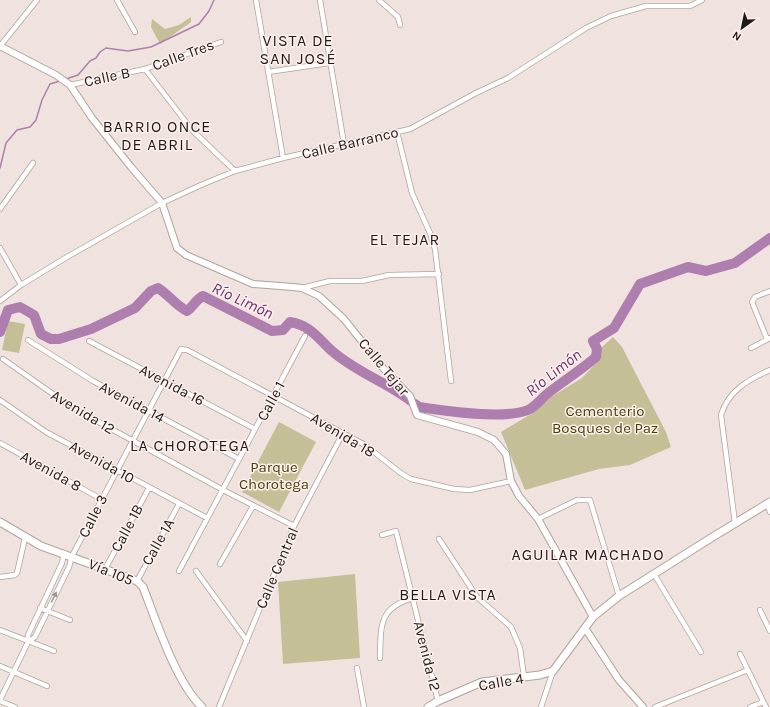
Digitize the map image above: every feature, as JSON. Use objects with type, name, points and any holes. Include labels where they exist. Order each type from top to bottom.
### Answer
[{"type":"main road","points":[[553,671],[593,616],[619,596],[734,523],[769,503]]},
{"type":"main road","name":"Vía 105","points":[[0,522],[41,546],[64,553],[137,581],[142,587],[178,671],[191,694],[202,707]]},
{"type":"main road","name":"Calle 4","points":[[428,707],[438,701],[482,682],[524,677],[553,671]]},
{"type":"street","points":[[37,0],[0,46],[56,75],[70,85],[92,118],[131,168],[162,203]]},
{"type":"street","points":[[117,0],[135,32]]},
{"type":"street","points":[[256,0],[283,158]]},
{"type":"street","points":[[320,0],[329,63],[344,144]]},
{"type":"street","points":[[379,0],[398,17],[400,25]]},
{"type":"street","name":"Calle Barranco","points":[[0,301],[21,286],[162,203],[236,170],[410,130],[476,93],[508,78],[586,28],[611,16],[646,6],[690,6],[702,0]]},
{"type":"street","name":"Calle Tres","points":[[145,69],[221,42]]},
{"type":"street","points":[[268,72],[329,63]]},
{"type":"street","points":[[145,69],[192,130],[236,170]]},
{"type":"street","name":"Calle B","points":[[70,85],[145,69]]},
{"type":"street","points":[[397,132],[412,193],[430,233],[435,249],[451,381]]},
{"type":"street","points":[[0,209],[33,163]]},
{"type":"street","name":"Calle Tejar","points":[[162,203],[177,248],[186,255],[253,284],[302,288],[319,296],[344,318],[383,368],[410,396],[417,415],[478,432],[494,440],[506,454],[511,481],[519,496],[538,519],[593,616]]},
{"type":"street","points":[[0,248],[21,286]]},
{"type":"street","points":[[302,288],[330,281],[362,281],[390,275],[439,274]]},
{"type":"street","points":[[751,348],[768,339],[752,302],[755,297],[770,291]]},
{"type":"street","name":"Calle 1","points":[[179,571],[274,396],[304,336]]},
{"type":"street","name":"Avenida 14","points":[[28,340],[93,381],[239,459]]},
{"type":"street","name":"Avenida 16","points":[[89,341],[256,429]]},
{"type":"street","name":"Avenida 18","points":[[181,349],[187,350],[365,445],[402,474],[411,479],[454,489],[470,490],[511,481]]},
{"type":"street","name":"Calle 3","points":[[28,642],[35,637],[69,567],[72,556],[181,349]]},
{"type":"street","name":"Avenida 12","points":[[3,359],[73,408],[223,490],[294,526]]},
{"type":"street","points":[[734,523],[721,415],[724,406],[734,392],[755,376],[770,370]]},
{"type":"street","name":"Avenida 10","points":[[0,400],[46,432],[207,518]]},
{"type":"street","name":"Calle Central","points":[[218,707],[294,526],[343,433]]},
{"type":"street","name":"Avenida 8","points":[[0,443],[101,499]]},
{"type":"street","name":"Calle 1B","points":[[106,569],[149,488]]},
{"type":"street","points":[[538,519],[577,500],[590,500],[619,596]]},
{"type":"street","points":[[769,503],[770,512]]},
{"type":"street","name":"Calle 1A","points":[[137,581],[179,504]]},
{"type":"street","points":[[220,564],[253,506]]},
{"type":"street","name":"Avenida 12","points":[[382,535],[396,532],[438,701]]},
{"type":"street","points":[[0,577],[14,575],[17,573],[25,538]]},
{"type":"street","points":[[440,539],[477,597],[511,627],[520,648],[524,677]]},
{"type":"street","points":[[15,707],[0,700],[28,642],[28,635],[62,563],[64,553]]},
{"type":"street","points":[[196,572],[247,641]]},
{"type":"street","points":[[654,574],[701,652]]},
{"type":"street","points":[[380,658],[381,630],[386,614],[400,602],[413,598]]},
{"type":"street","points":[[40,608],[70,620]]},
{"type":"street","points":[[760,610],[770,630]]},
{"type":"street","points":[[585,628],[619,680],[643,707]]},
{"type":"street","points":[[0,630],[54,651]]},
{"type":"street","points":[[740,654],[766,707]]},
{"type":"street","points":[[0,666],[47,686]]},
{"type":"street","points":[[358,668],[364,707]]},
{"type":"street","points":[[655,707],[748,670]]},
{"type":"street","points":[[541,707],[553,671]]},
{"type":"street","points":[[750,707],[763,702]]},
{"type":"green space","points":[[191,17],[191,22],[160,44],[151,27],[152,19],[165,29],[179,25]]},
{"type":"green space","points":[[8,321],[25,324],[19,353],[2,350]]},
{"type":"green space","name":"Cementerio Bosques de Paz","points":[[613,337],[622,347],[666,432],[671,447],[630,465],[599,469],[525,490],[501,432],[531,414],[551,397],[582,378],[599,360],[602,347]]},
{"type":"green space","name":"Parque Chorotega","points":[[279,422],[316,442],[279,512],[242,492]]},
{"type":"green space","points":[[355,574],[360,658],[283,664],[278,582]]},
{"type":"waterway","points":[[66,79],[78,75],[90,61],[96,58],[100,52],[106,48],[128,51],[151,47],[199,24],[209,11],[214,0]]},
{"type":"waterway","points":[[0,168],[6,143],[17,130],[30,127],[36,120],[42,100],[50,84],[60,81]]},
{"type":"waterway","name":"Río Limón","points":[[415,404],[419,407],[474,414],[517,413],[531,409],[553,389],[596,357],[597,349],[593,341],[614,328],[640,284],[688,267],[706,271],[735,263],[770,238]]},
{"type":"waterway","name":"Río Limón","points":[[0,332],[8,310],[20,307],[34,315],[41,334],[51,339],[59,339],[91,329],[135,308],[151,291],[158,288],[187,311],[198,299],[203,296],[272,331],[283,330],[290,322],[303,326],[351,365],[411,401]]},
{"type":"district","name":"VISTA DE SAN JOSÉ","points":[[298,49]]},
{"type":"district","name":"BARRIO ONCE DE ABRIL","points":[[157,135]]},
{"type":"district","name":"EL TEJAR","points":[[405,239]]},
{"type":"district","name":"LA CHOROTEGA","points":[[190,445]]},
{"type":"district","name":"AGUILAR MACHADO","points":[[588,554]]},
{"type":"district","name":"BELLA VISTA","points":[[448,594]]}]
